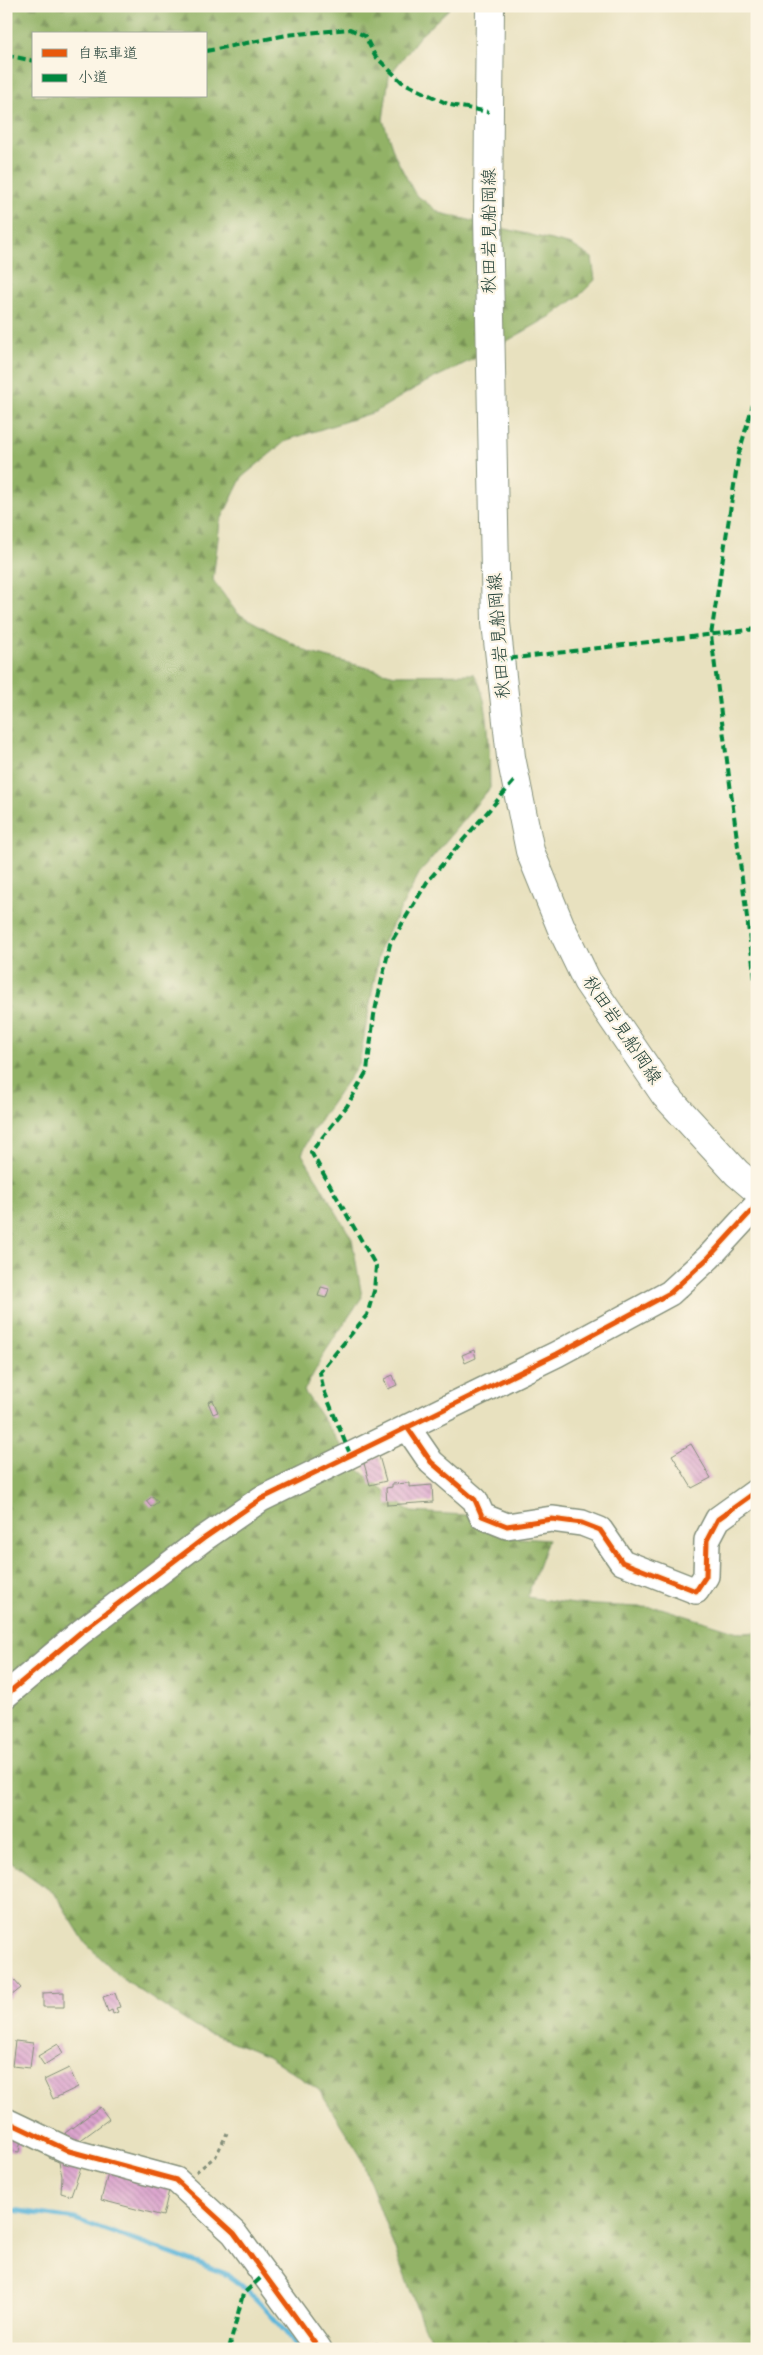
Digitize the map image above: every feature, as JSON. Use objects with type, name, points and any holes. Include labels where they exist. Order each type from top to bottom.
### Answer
[{"type":"main road","name":"秋田岩見船岡線","points":[[490,6],[488,215],[496,623],[498,660],[510,757],[530,851],[560,927],[587,981],[666,1095],[737,1173],[757,1190]]},
{"type":"street","points":[[6,1695],[88,1626],[202,1539],[262,1499],[557,1354],[670,1293],[709,1257],[757,1205]]},
{"type":"street","points":[[407,1427],[431,1462],[475,1500],[482,1516],[507,1526],[552,1519],[582,1523],[600,1530],[622,1562],[696,1590],[706,1576],[707,1540],[718,1519],[757,1491]]},
{"type":"street","points":[[6,2122],[69,2151],[144,2170],[176,2180],[183,2185],[234,2233],[320,2349]]},
{"type":"path","points":[[183,2185],[216,2156],[228,2133]]},
{"type":"path","points":[[358,2349],[377,2344],[385,2349]]},
{"type":"green space","points":[[6,6],[452,6],[419,37],[389,76],[383,120],[395,156],[415,194],[440,213],[572,245],[592,258],[595,280],[580,295],[553,315],[484,354],[422,384],[375,412],[287,440],[242,477],[220,522],[213,580],[237,613],[310,653],[395,675],[474,674],[484,698],[488,729],[490,788],[420,872],[380,948],[359,1064],[312,1132],[302,1154],[352,1239],[362,1297],[325,1352],[304,1391],[356,1468],[411,1512],[466,1515],[505,1537],[548,1540],[527,1597],[574,1604],[661,1608],[741,1633],[757,1632],[757,2349],[440,2349],[424,2328],[360,2155],[319,2090],[268,2056],[195,2027],[124,1980],[86,1944],[55,1894],[6,1859]]},
{"type":"building","points":[[321,1287],[329,1289],[326,1298],[318,1296]]},
{"type":"building","points":[[474,1350],[476,1358],[465,1363],[462,1355]]},
{"type":"building","points":[[393,1375],[397,1385],[388,1389],[384,1379]]},
{"type":"building","points":[[213,1400],[218,1412],[213,1414],[208,1402]]},
{"type":"building","points":[[691,1444],[711,1478],[692,1488],[672,1455]]},
{"type":"building","points":[[379,1456],[386,1481],[370,1485],[363,1460]]},
{"type":"building","points":[[409,1483],[409,1487],[432,1485],[433,1502],[387,1505],[386,1488],[392,1487],[392,1484]]},
{"type":"building","points":[[153,1496],[158,1502],[151,1507],[146,1501]]},
{"type":"building","points":[[6,1971],[21,1988],[6,2000]]},
{"type":"building","points":[[64,1992],[64,2007],[43,2007],[43,1993]]},
{"type":"building","points":[[115,1993],[120,2007],[116,2008],[118,2012],[113,2014],[112,2010],[108,2012],[103,1997]]},
{"type":"building","points":[[15,2041],[33,2043],[30,2068],[12,2066]]},
{"type":"building","points":[[58,2044],[63,2053],[44,2065],[38,2056]]},
{"type":"building","points":[[69,2068],[78,2087],[53,2099],[44,2080]]},
{"type":"building","points":[[100,2107],[109,2119],[74,2145],[65,2133]]},
{"type":"building","points":[[6,2129],[22,2131],[19,2152],[6,2150]]},
{"type":"building","points":[[53,2148],[84,2159],[71,2196],[61,2193],[62,2176],[59,2162],[49,2158]]},
{"type":"building","points":[[109,2170],[170,2186],[163,2216],[101,2200]]},
{"type":"waterway","points":[[6,2209],[75,2219],[224,2273],[246,2289],[300,2349]]},
{"type":"marked path","points":[[208,51],[287,35],[350,29],[365,36],[375,56],[402,82],[450,105],[489,112]]},
{"type":"marked path","points":[[6,55],[32,61]]},
{"type":"marked path","points":[[757,390],[739,453],[711,635],[757,996]]},
{"type":"marked path","points":[[498,660],[757,629]]},
{"type":"marked path","points":[[350,1454],[323,1388],[320,1372],[367,1315],[374,1291],[376,1266],[311,1152],[347,1106],[367,1071],[374,1015],[390,944],[427,882],[515,780]]},
{"type":"marked path","points":[[229,2349],[243,2294],[266,2273]]},
{"type":"cycle path","points":[[6,1695],[81,1632],[203,1539],[261,1499],[557,1354],[670,1293],[709,1257],[757,1205]]},
{"type":"cycle path","points":[[407,1427],[431,1462],[475,1500],[482,1516],[507,1526],[552,1519],[582,1523],[600,1530],[622,1562],[696,1591],[706,1576],[707,1540],[718,1519],[757,1491]]},
{"type":"cycle path","points":[[6,2121],[69,2151],[176,2180],[234,2233],[319,2349]]}]
